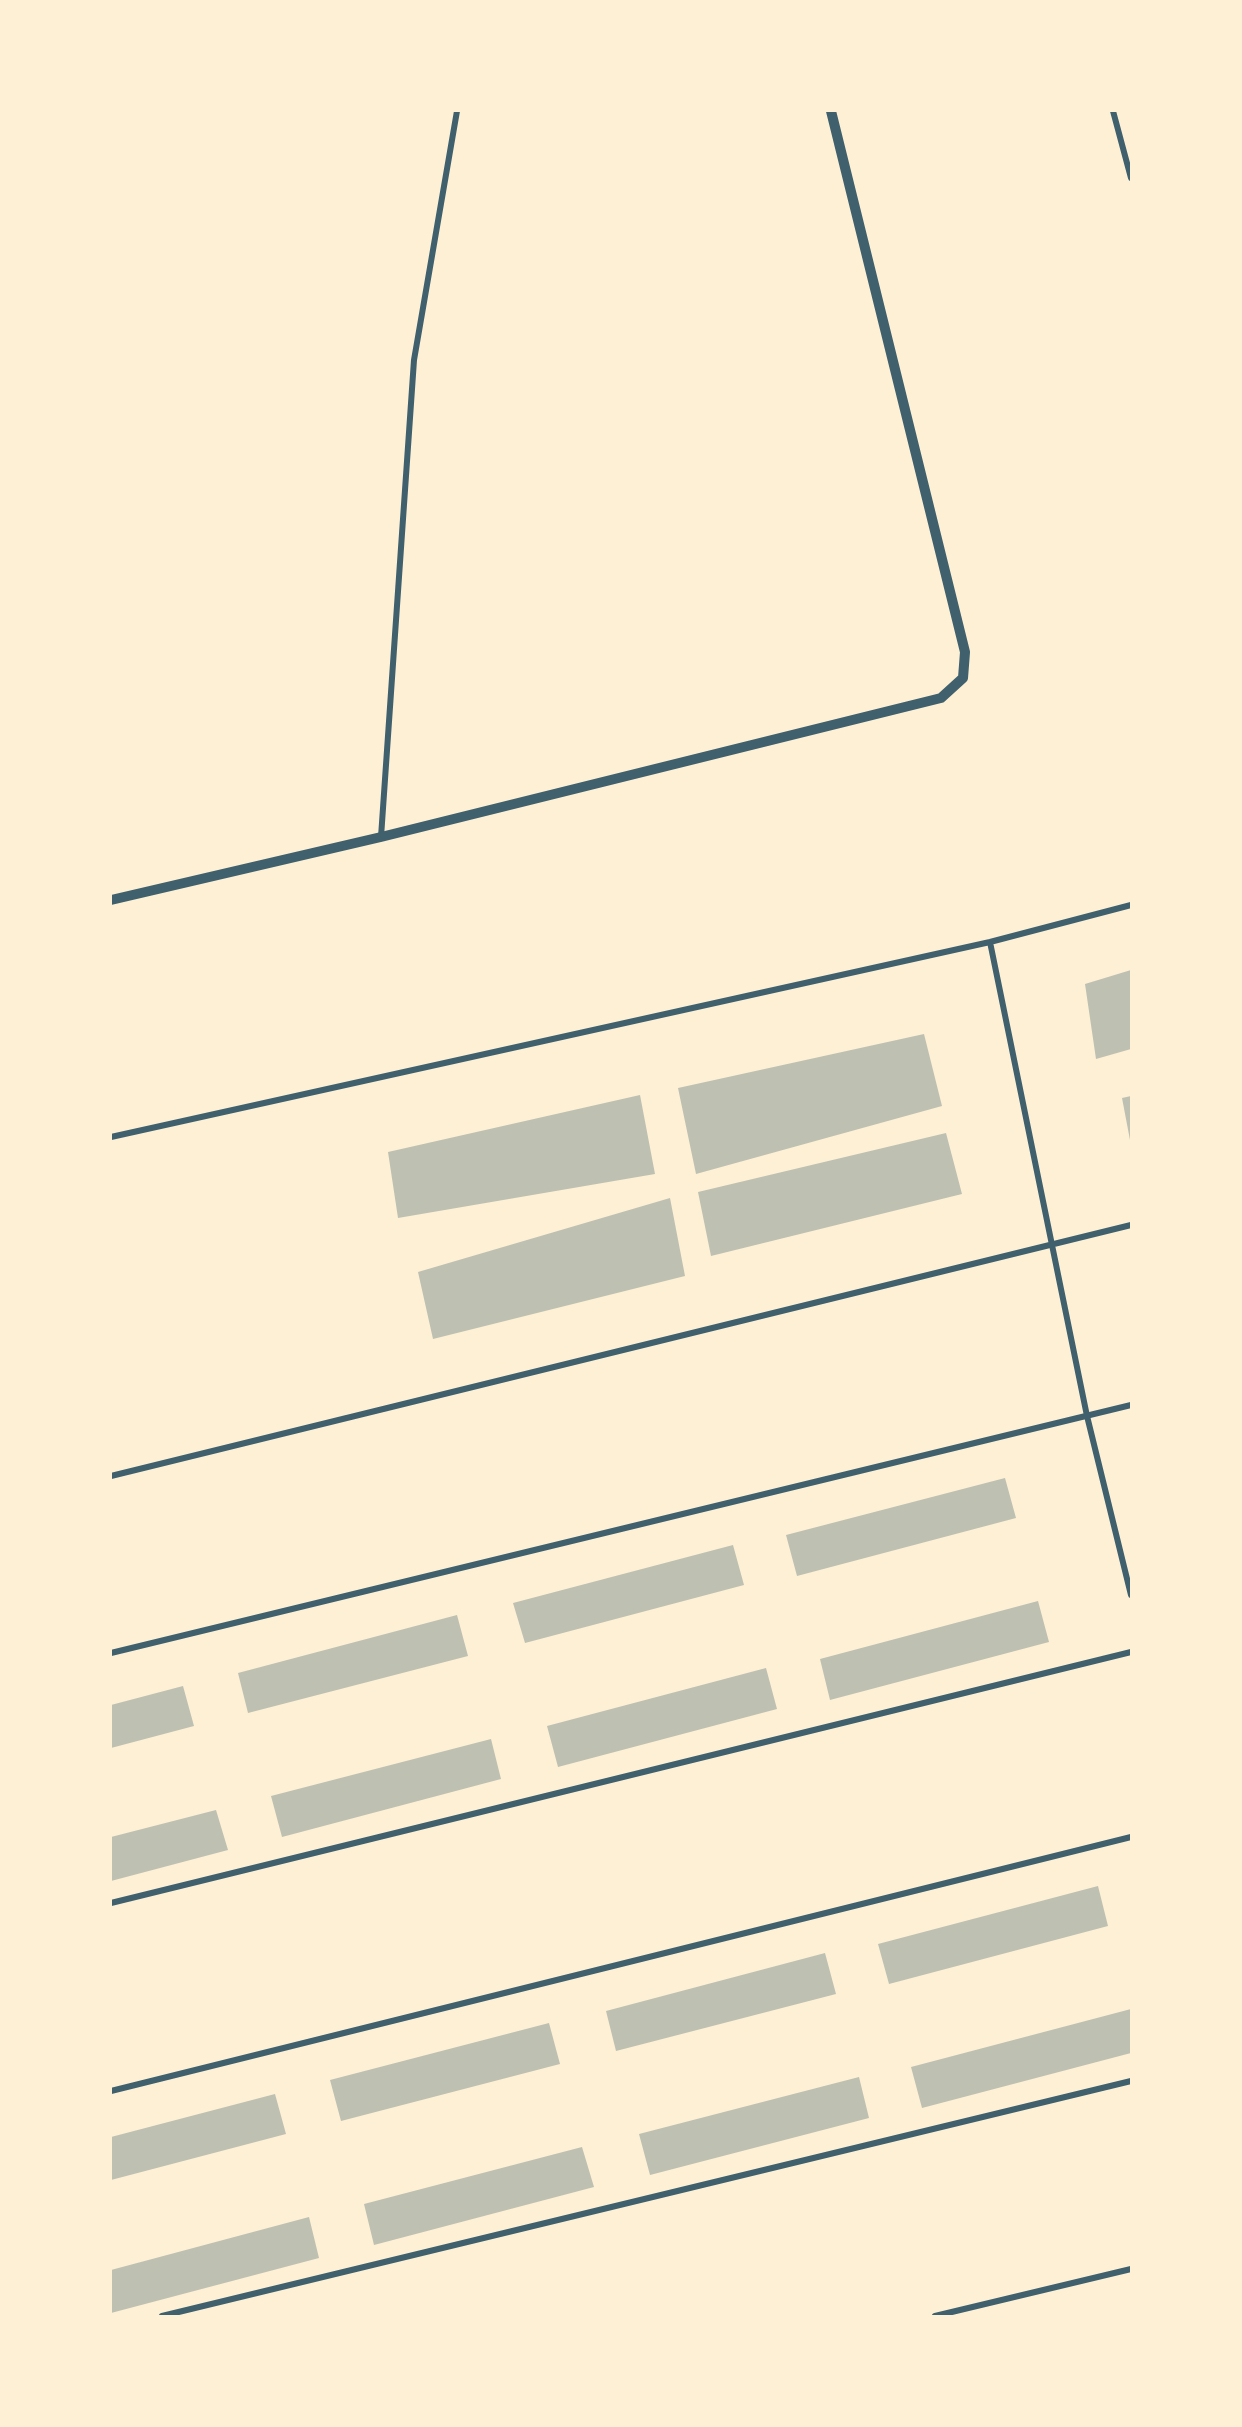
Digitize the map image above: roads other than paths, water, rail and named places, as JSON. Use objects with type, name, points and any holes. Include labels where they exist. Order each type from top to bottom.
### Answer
[{"type":"street","points":[[381,837],[414,360],[457,111]]},
{"type":"street","points":[[111,900],[381,837],[941,698],[963,678],[965,652],[831,111]]},
{"type":"street","points":[[1113,111],[1131,178]]},
{"type":"street","points":[[111,1137],[990,942],[1131,905]]},
{"type":"street","points":[[990,942],[1087,1416],[1131,1594]]},
{"type":"street","points":[[111,1476],[1131,1225]]},
{"type":"street","points":[[111,1653],[1131,1405]]},
{"type":"street","points":[[111,1903],[1131,1652]]},
{"type":"street","points":[[111,2091],[1131,1837]]},
{"type":"street","points":[[162,2316],[1131,2081]]},
{"type":"street","points":[[935,2316],[1131,2269]]}]
